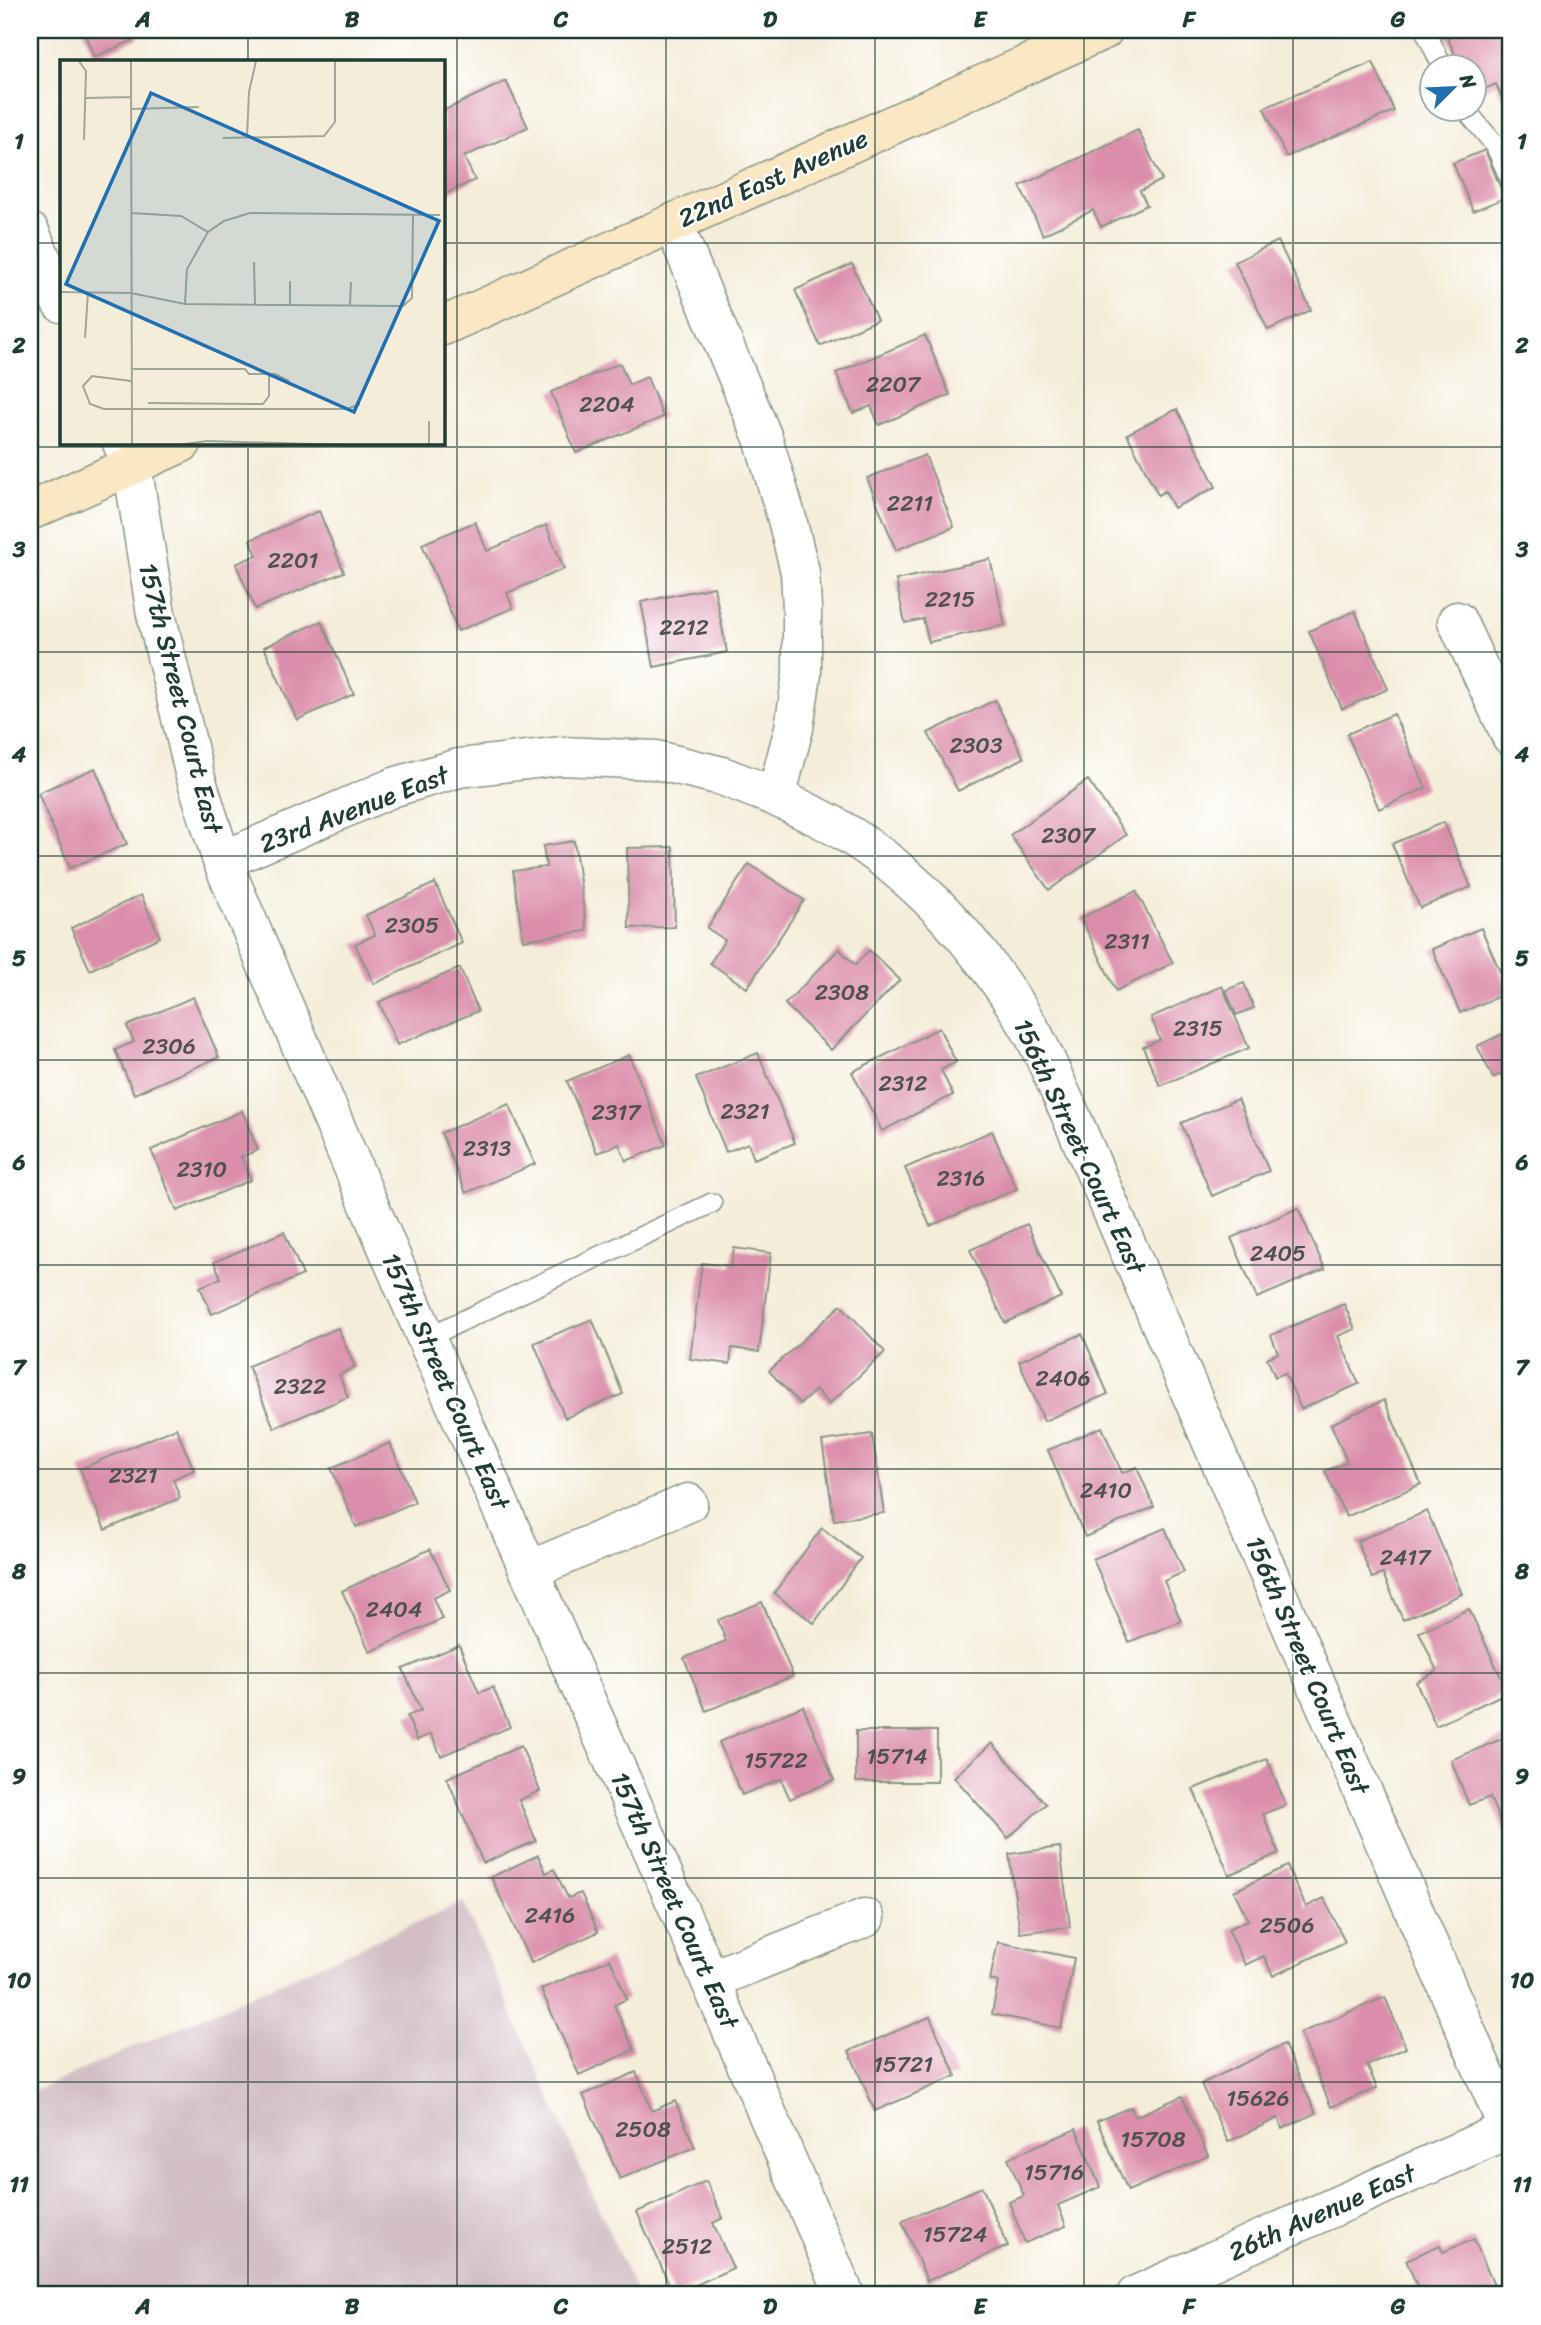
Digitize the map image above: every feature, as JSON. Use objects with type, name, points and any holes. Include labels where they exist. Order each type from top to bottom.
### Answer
[{"type":"street","name":"22nd East Avenue","points":[[444,326],[1104,30]]},
{"type":"street","points":[[673,223],[763,438],[800,572],[802,674],[794,728],[776,797]]},
{"type":"street","points":[[30,232],[60,301]]},
{"type":"street","points":[[30,511],[127,454],[177,444]]},
{"type":"street","name":"157th Street Court East","points":[[127,454],[156,614],[194,772],[222,861],[426,1338],[710,1980],[845,2295]]},
{"type":"street","points":[[1457,621],[1511,736]]},
{"type":"street","name":"23rd Avenue East","points":[[222,861],[394,787],[472,766],[561,756],[656,760],[722,776],[776,797]]},
{"type":"street","name":"156th Street Court East","points":[[776,797],[839,828],[900,872],[940,909],[992,969],[1030,1029],[1073,1122],[1510,2132]]},
{"type":"street","points":[[530,1570],[688,1503]]},
{"type":"street","points":[[710,1980],[865,1918]]},
{"type":"street","name":"26th Avenue East","points":[[1136,2295],[1510,2132]]},
{"type":"lane","points":[[1425,30],[1435,52]]},
{"type":"lane","points":[[1476,122],[1495,145],[1511,181]]},
{"type":"lane","points":[[426,1338],[712,1203]]},
{"type":"shaded area","points":[[463,1902],[637,2295],[30,2295],[30,2093]]},
{"type":"building","points":[[83,30],[135,30],[139,38],[94,57]]},
{"type":"building","points":[[1444,30],[1511,30],[1511,118],[1496,84],[1488,88],[1488,52],[1454,52]]},
{"type":"building","points":[[1373,62],[1394,111],[1286,157],[1264,108]]},
{"type":"building","points":[[506,81],[528,127],[464,157],[475,180],[444,195],[444,111]]},
{"type":"building","points":[[1138,130],[1162,180],[1140,191],[1147,205],[1101,227],[1093,210],[1043,235],[1020,186]]},
{"type":"building","points":[[1485,150],[1505,198],[1473,211],[1453,163]]},
{"type":"building","points":[[1278,241],[1311,310],[1268,330],[1235,262]]},
{"type":"building","points":[[852,264],[877,320],[820,346],[795,290]]},
{"type":"building","points":[[925,335],[950,395],[879,425],[871,406],[853,413],[836,373]]},
{"type":"building","points":[[620,363],[629,385],[647,377],[663,417],[576,453],[551,392]]},
{"type":"building","points":[[1177,409],[1216,487],[1174,508],[1165,491],[1158,495],[1127,434]]},
{"type":"building","points":[[925,455],[954,527],[896,550],[867,478]]},
{"type":"building","points":[[319,511],[344,572],[255,609],[236,564],[257,555],[250,540]]},
{"type":"building","points":[[475,522],[487,551],[546,525],[564,569],[507,593],[513,608],[458,631],[422,544]]},
{"type":"building","points":[[990,559],[1005,625],[929,642],[923,619],[905,623],[896,580]]},
{"type":"building","points":[[714,587],[727,652],[654,667],[641,602]]},
{"type":"building","points":[[1355,611],[1388,689],[1342,709],[1309,631]]},
{"type":"building","points":[[321,621],[354,694],[297,720],[264,647]]},
{"type":"building","points":[[995,700],[1024,758],[958,791],[928,733]]},
{"type":"building","points":[[1394,714],[1426,788],[1379,809],[1347,734]]},
{"type":"building","points":[[95,768],[127,844],[70,868],[38,793]]},
{"type":"building","points":[[1088,780],[1126,835],[1049,890],[1010,835]]},
{"type":"building","points":[[1444,822],[1471,887],[1420,908],[1392,844]]},
{"type":"building","points":[[574,841],[587,931],[523,940],[513,871],[546,867],[543,846]]},
{"type":"building","points":[[673,847],[675,927],[629,928],[627,848]]},
{"type":"building","points":[[749,864],[804,900],[747,988],[710,963],[725,940],[707,928]]},
{"type":"building","points":[[435,883],[462,943],[374,984],[355,944],[375,935],[366,915]]},
{"type":"building","points":[[1136,891],[1173,963],[1116,991],[1081,918]]},
{"type":"building","points":[[141,895],[160,937],[90,970],[71,928]]},
{"type":"building","points":[[1481,928],[1509,992],[1460,1013],[1432,949]]},
{"type":"building","points":[[839,949],[855,965],[869,950],[900,980],[831,1050],[785,1004]]},
{"type":"building","points":[[460,968],[478,1011],[397,1045],[379,1002]]},
{"type":"building","points":[[1244,983],[1254,1008],[1236,1015],[1226,990]]},
{"type":"building","points":[[1222,986],[1249,1048],[1160,1086],[1143,1047],[1160,1040],[1151,1017]]},
{"type":"building","points":[[193,997],[219,1057],[134,1094],[115,1050],[134,1042],[127,1026]]},
{"type":"building","points":[[939,1028],[956,1062],[941,1070],[953,1095],[882,1131],[852,1072]]},
{"type":"building","points":[[1511,1030],[1511,1097],[1501,1074],[1493,1078],[1477,1046]]},
{"type":"building","points":[[758,1053],[795,1143],[754,1159],[748,1143],[726,1152],[696,1078]]},
{"type":"building","points":[[629,1055],[666,1145],[626,1161],[619,1144],[597,1153],[567,1081]]},
{"type":"building","points":[[1238,1099],[1269,1171],[1212,1196],[1181,1123]]},
{"type":"building","points":[[509,1104],[535,1164],[466,1193],[441,1133]]},
{"type":"building","points":[[242,1111],[258,1150],[241,1157],[251,1180],[177,1211],[151,1150]]},
{"type":"building","points":[[992,1131],[1017,1189],[930,1226],[905,1168]]},
{"type":"building","points":[[1298,1208],[1325,1269],[1257,1298],[1231,1238]]},
{"type":"building","points":[[1027,1224],[1061,1297],[1005,1323],[970,1250]]},
{"type":"building","points":[[284,1232],[303,1275],[212,1314],[200,1287],[221,1278],[214,1262]]},
{"type":"building","points":[[734,1248],[771,1253],[759,1352],[732,1348],[730,1364],[690,1359],[702,1263],[731,1266]]},
{"type":"building","points":[[1344,1304],[1355,1329],[1338,1336],[1359,1384],[1301,1409],[1285,1373],[1275,1377],[1267,1358],[1278,1353],[1271,1335]]},
{"type":"building","points":[[841,1305],[885,1352],[829,1404],[816,1390],[800,1404],[769,1371]]},
{"type":"building","points":[[592,1319],[623,1394],[565,1418],[534,1343]]},
{"type":"building","points":[[338,1328],[355,1367],[339,1375],[348,1397],[274,1428],[248,1366]]},
{"type":"building","points":[[1082,1334],[1108,1394],[1044,1421],[1019,1361]]},
{"type":"building","points":[[1384,1400],[1421,1484],[1346,1517],[1325,1471],[1347,1462],[1331,1424]]},
{"type":"building","points":[[1102,1427],[1122,1473],[1137,1467],[1154,1507],[1085,1537],[1048,1450]]},
{"type":"building","points":[[176,1428],[194,1470],[173,1479],[180,1498],[105,1530],[80,1469]]},
{"type":"building","points":[[872,1434],[884,1513],[834,1520],[822,1441]]},
{"type":"building","points":[[390,1443],[415,1502],[356,1527],[331,1468]]},
{"type":"building","points":[[1427,1511],[1462,1594],[1403,1620],[1383,1574],[1372,1578],[1357,1541]]},
{"type":"building","points":[[822,1528],[861,1558],[814,1623],[774,1593]]},
{"type":"building","points":[[1165,1528],[1184,1572],[1164,1581],[1181,1621],[1129,1642],[1093,1559]]},
{"type":"building","points":[[430,1549],[450,1590],[433,1598],[442,1619],[370,1652],[342,1591]]},
{"type":"building","points":[[762,1602],[793,1676],[706,1711],[684,1658],[726,1641],[718,1620]]},
{"type":"building","points":[[1469,1609],[1508,1692],[1436,1726],[1416,1682],[1437,1671],[1419,1632]]},
{"type":"building","points":[[459,1645],[479,1693],[493,1687],[510,1727],[441,1756],[431,1734],[417,1740],[407,1716],[421,1711],[403,1669]]},
{"type":"building","points":[[803,1706],[834,1780],[790,1799],[781,1779],[742,1795],[719,1742]]},
{"type":"building","points":[[856,1731],[937,1731],[937,1782],[856,1782]]},
{"type":"building","points":[[1511,1735],[1511,1835],[1506,1837],[1490,1797],[1469,1805],[1451,1760]]},
{"type":"building","points":[[992,1743],[1046,1804],[1008,1838],[954,1777]]},
{"type":"building","points":[[521,1746],[540,1791],[519,1800],[536,1841],[483,1863],[447,1778]]},
{"type":"building","points":[[1267,1759],[1286,1805],[1263,1814],[1279,1853],[1229,1875],[1193,1789]]},
{"type":"building","points":[[1060,1847],[1070,1927],[1020,1933],[1009,1854]]},
{"type":"building","points":[[538,1855],[546,1873],[554,1869],[568,1898],[581,1893],[598,1932],[531,1963],[491,1877]]},
{"type":"building","points":[[1287,1866],[1306,1907],[1324,1898],[1345,1942],[1273,1976],[1264,1956],[1245,1965],[1228,1929],[1248,1920],[1234,1891]]},
{"type":"building","points":[[998,1942],[1074,1958],[1061,2028],[992,2014],[998,1982],[990,1980]]},
{"type":"building","points":[[610,1959],[627,1999],[614,2005],[634,2050],[579,2075],[541,1989]]},
{"type":"building","points":[[1385,1997],[1406,2048],[1367,2065],[1377,2088],[1331,2107],[1300,2033]]},
{"type":"building","points":[[930,2017],[956,2076],[875,2111],[849,2051]]},
{"type":"building","points":[[1284,2044],[1316,2113],[1282,2129],[1278,2118],[1228,2142],[1201,2084]]},
{"type":"building","points":[[636,2072],[652,2111],[675,2101],[695,2147],[620,2179],[583,2095]]},
{"type":"building","points":[[1182,2096],[1208,2156],[1128,2191],[1097,2121],[1131,2107],[1135,2117]]},
{"type":"building","points":[[1076,2129],[1100,2187],[1058,2205],[1066,2226],[1025,2243],[1009,2202],[1024,2196],[1008,2158]]},
{"type":"building","points":[[706,2181],[723,2218],[713,2223],[733,2268],[674,2295],[637,2212]]},
{"type":"building","points":[[982,2187],[1008,2246],[927,2281],[902,2221]]},
{"type":"building","points":[[1474,2239],[1498,2295],[1421,2295],[1406,2260],[1440,2245],[1443,2252]]}]
